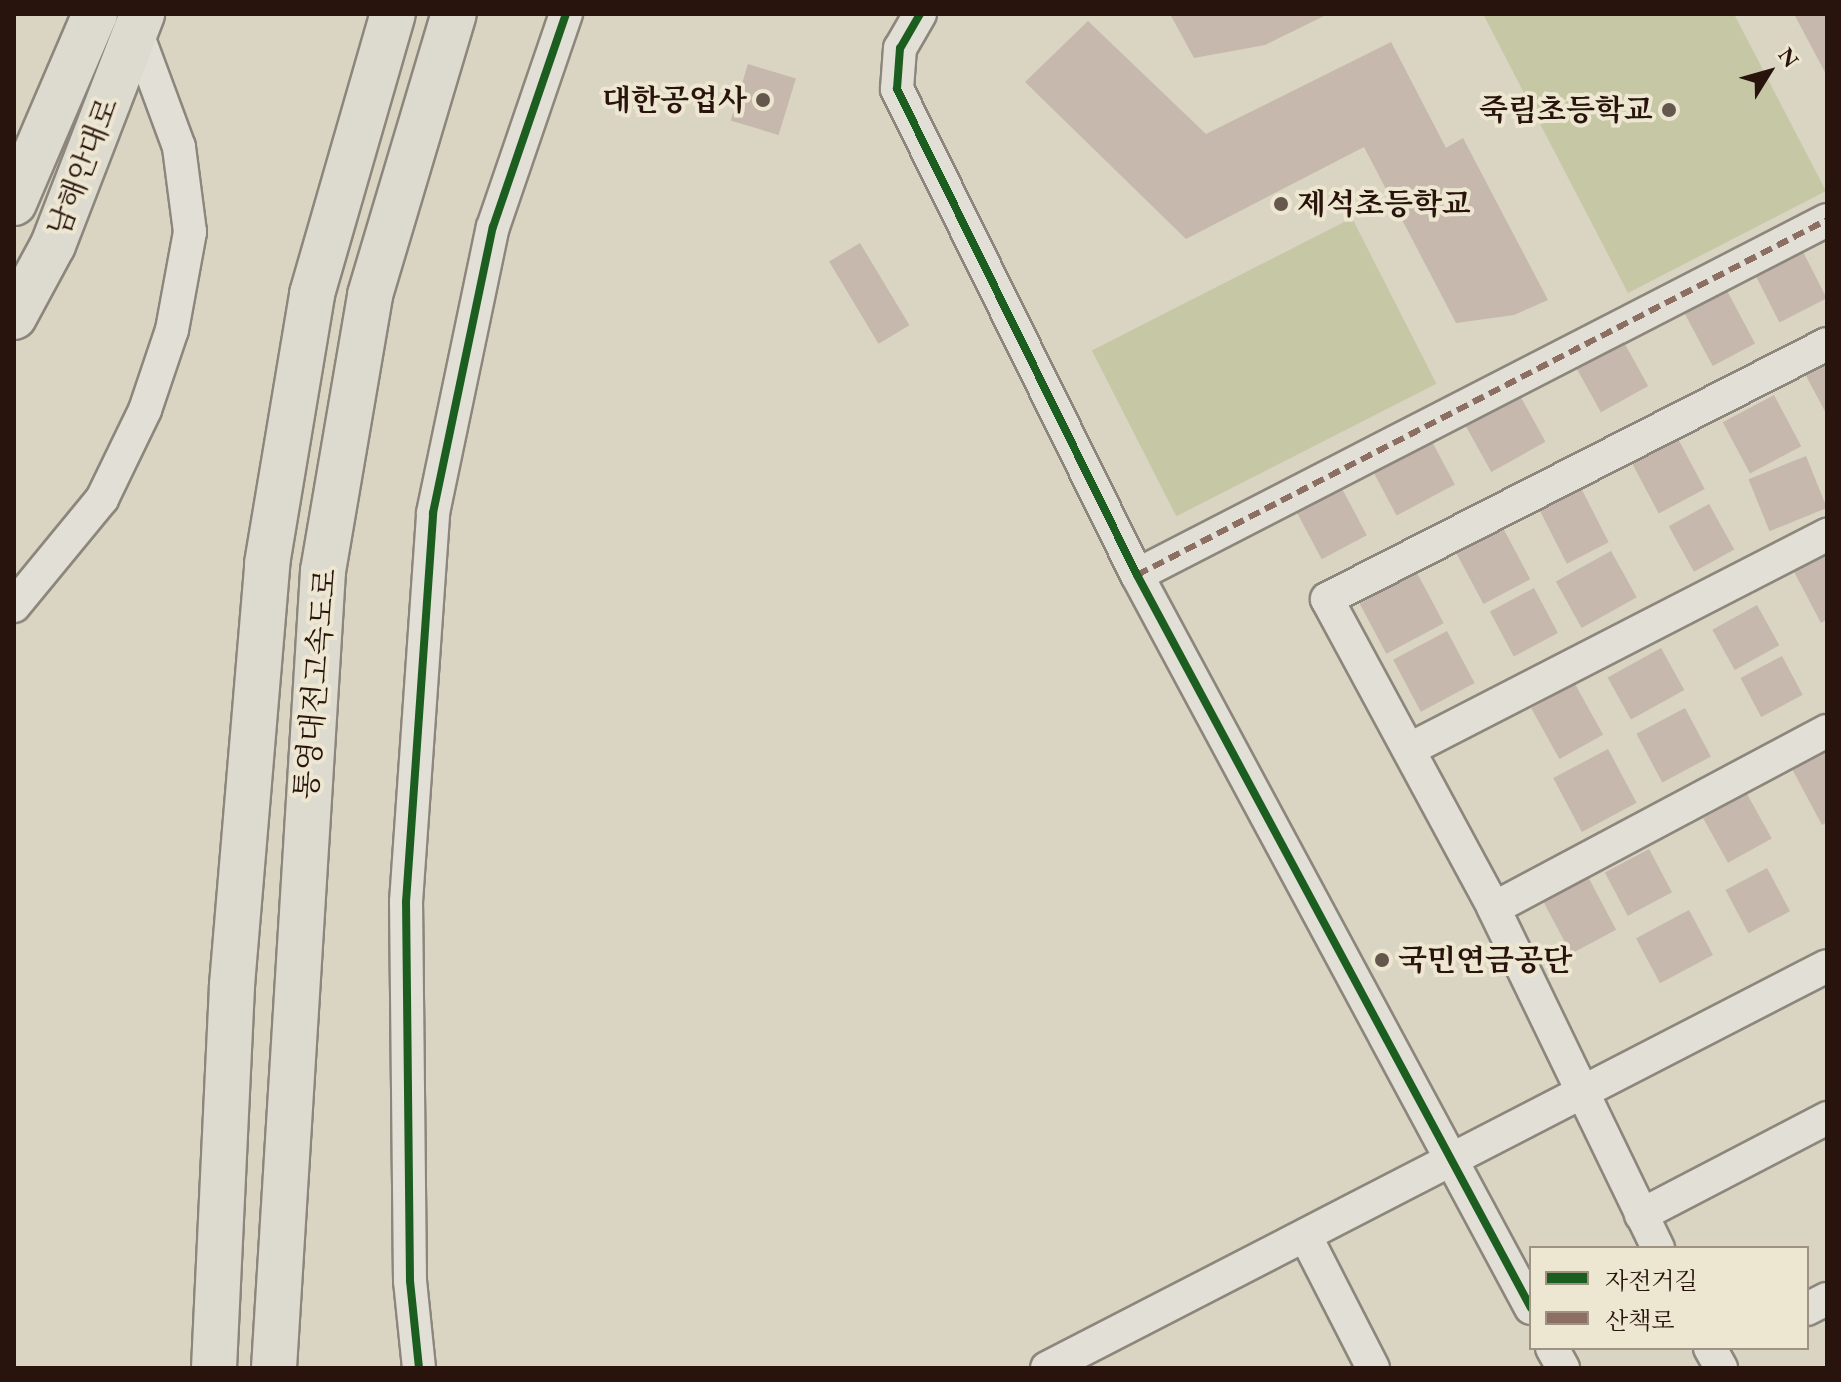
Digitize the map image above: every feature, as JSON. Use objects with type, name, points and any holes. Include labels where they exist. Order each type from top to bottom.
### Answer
[{"type":"main road","name":"남해안대로","points":[[14,203],[95,14]]},
{"type":"main road","name":"통영대전고속도로","points":[[214,1368],[232,985],[267,564],[312,294],[393,14]]},
{"type":"main road","name":"통영대전고속도로","points":[[274,1368],[323,571],[370,295],[454,14]]},
{"type":"main road","name":"남해안대로","points":[[14,317],[53,245],[139,23]]},
{"type":"street","points":[[419,1368],[410,1281],[406,902],[433,513],[493,227],[566,14]]},
{"type":"street","points":[[920,14],[900,48],[897,89],[1137,575],[1529,1304]]},
{"type":"street","points":[[14,606],[102,499],[145,410],[172,330],[190,232],[179,147],[139,23]]},
{"type":"street","points":[[1137,575],[1827,220]]},
{"type":"street","points":[[1657,1246],[1579,1095],[1494,908],[1327,599],[1827,344]]},
{"type":"street","points":[[1410,749],[1827,535]]},
{"type":"street","points":[[1494,908],[1827,731]]},
{"type":"street","points":[[1047,1368],[1455,1162],[1827,966]]},
{"type":"street","points":[[1641,1215],[1827,1118]]},
{"type":"street","points":[[1306,1237],[1373,1368]]},
{"type":"street","points":[[1809,1308],[1827,1299]]},
{"type":"street","points":[[1553,1350],[1563,1368]]},
{"type":"green space","name":"죽림초등학교","points":[[1483,14],[1734,14],[1826,191],[1628,293]]},
{"type":"green space","points":[[1352,218],[1436,384],[1176,516],[1092,351]]},
{"type":"building","points":[[1170,14],[1328,14],[1265,45],[1194,58]]},
{"type":"building","points":[[1794,14],[1827,14],[1827,76]]},
{"type":"building","name":"제석초등학교","points":[[1088,21],[1206,134],[1391,42],[1446,148],[1463,138],[1548,300],[1514,315],[1456,323],[1364,147],[1186,239],[1025,82]]},
{"type":"building","name":"대한공업사","points":[[748,64],[796,79],[779,135],[731,120]]},
{"type":"building","points":[[860,243],[909,325],[879,344],[829,262]]},
{"type":"building","points":[[1799,244],[1827,298],[1779,322],[1752,268]]},
{"type":"building","points":[[1725,287],[1755,344],[1713,366],[1683,310]]},
{"type":"building","points":[[1621,337],[1648,386],[1601,412],[1574,363]]},
{"type":"building","points":[[1827,362],[1827,415],[1805,374]]},
{"type":"building","points":[[1514,385],[1546,442],[1491,472],[1460,415]]},
{"type":"building","points":[[1774,395],[1801,446],[1750,473],[1723,422]]},
{"type":"building","points":[[1429,436],[1455,485],[1397,516],[1371,467]]},
{"type":"building","points":[[1677,437],[1705,489],[1659,514],[1631,461]]},
{"type":"building","points":[[1806,456],[1827,508],[1769,531],[1749,479]]},
{"type":"building","points":[[1340,485],[1367,535],[1322,559],[1295,509]]},
{"type":"building","points":[[1581,488],[1609,542],[1567,564],[1539,509]]},
{"type":"building","points":[[1709,504],[1734,549],[1694,572],[1669,526]]},
{"type":"building","points":[[1503,528],[1530,579],[1483,604],[1456,553]]},
{"type":"building","points":[[1827,549],[1827,619],[1821,623],[1792,568]]},
{"type":"building","points":[[1611,551],[1637,597],[1582,628],[1556,582]]},
{"type":"building","points":[[1417,573],[1444,623],[1386,654],[1360,604]]},
{"type":"building","points":[[1534,588],[1558,633],[1514,657],[1490,611]]},
{"type":"building","points":[[1757,605],[1779,645],[1735,670],[1712,630]]},
{"type":"building","points":[[1447,631],[1475,683],[1421,712],[1393,660]]},
{"type":"building","points":[[1661,648],[1684,690],[1631,720],[1608,678]]},
{"type":"building","points":[[1782,656],[1803,695],[1761,717],[1741,678]]},
{"type":"building","points":[[1575,684],[1603,735],[1559,759],[1531,708]]},
{"type":"building","points":[[1685,708],[1711,757],[1662,782],[1636,734]]},
{"type":"building","points":[[1827,748],[1827,822],[1822,825],[1791,767]]},
{"type":"building","points":[[1608,749],[1637,803],[1582,832],[1553,778]]},
{"type":"building","points":[[1747,794],[1772,839],[1728,863],[1703,818]]},
{"type":"building","points":[[1649,849],[1672,892],[1628,916],[1605,872]]},
{"type":"building","points":[[1767,868],[1790,911],[1749,933],[1726,890]]},
{"type":"building","points":[[1587,875],[1616,930],[1571,954],[1542,899]]},
{"type":"building","points":[[1689,910],[1713,955],[1660,983],[1636,938]]},
{"type":"marked path","points":[[1137,575],[1827,220]]},
{"type":"cycle path","points":[[419,1368],[410,1281],[406,902],[433,513],[493,227],[566,14]]},
{"type":"cycle path","points":[[920,14],[900,48],[897,89],[1137,575],[1529,1304]]},
{"type":"place","name":"대한공업사","points":[[763,100]]},
{"type":"place","name":"죽림초등학교","points":[[1669,110]]},
{"type":"place","name":"제석초등학교","points":[[1281,204]]},
{"type":"place","name":"국민연금공단","points":[[1382,960]]}]
